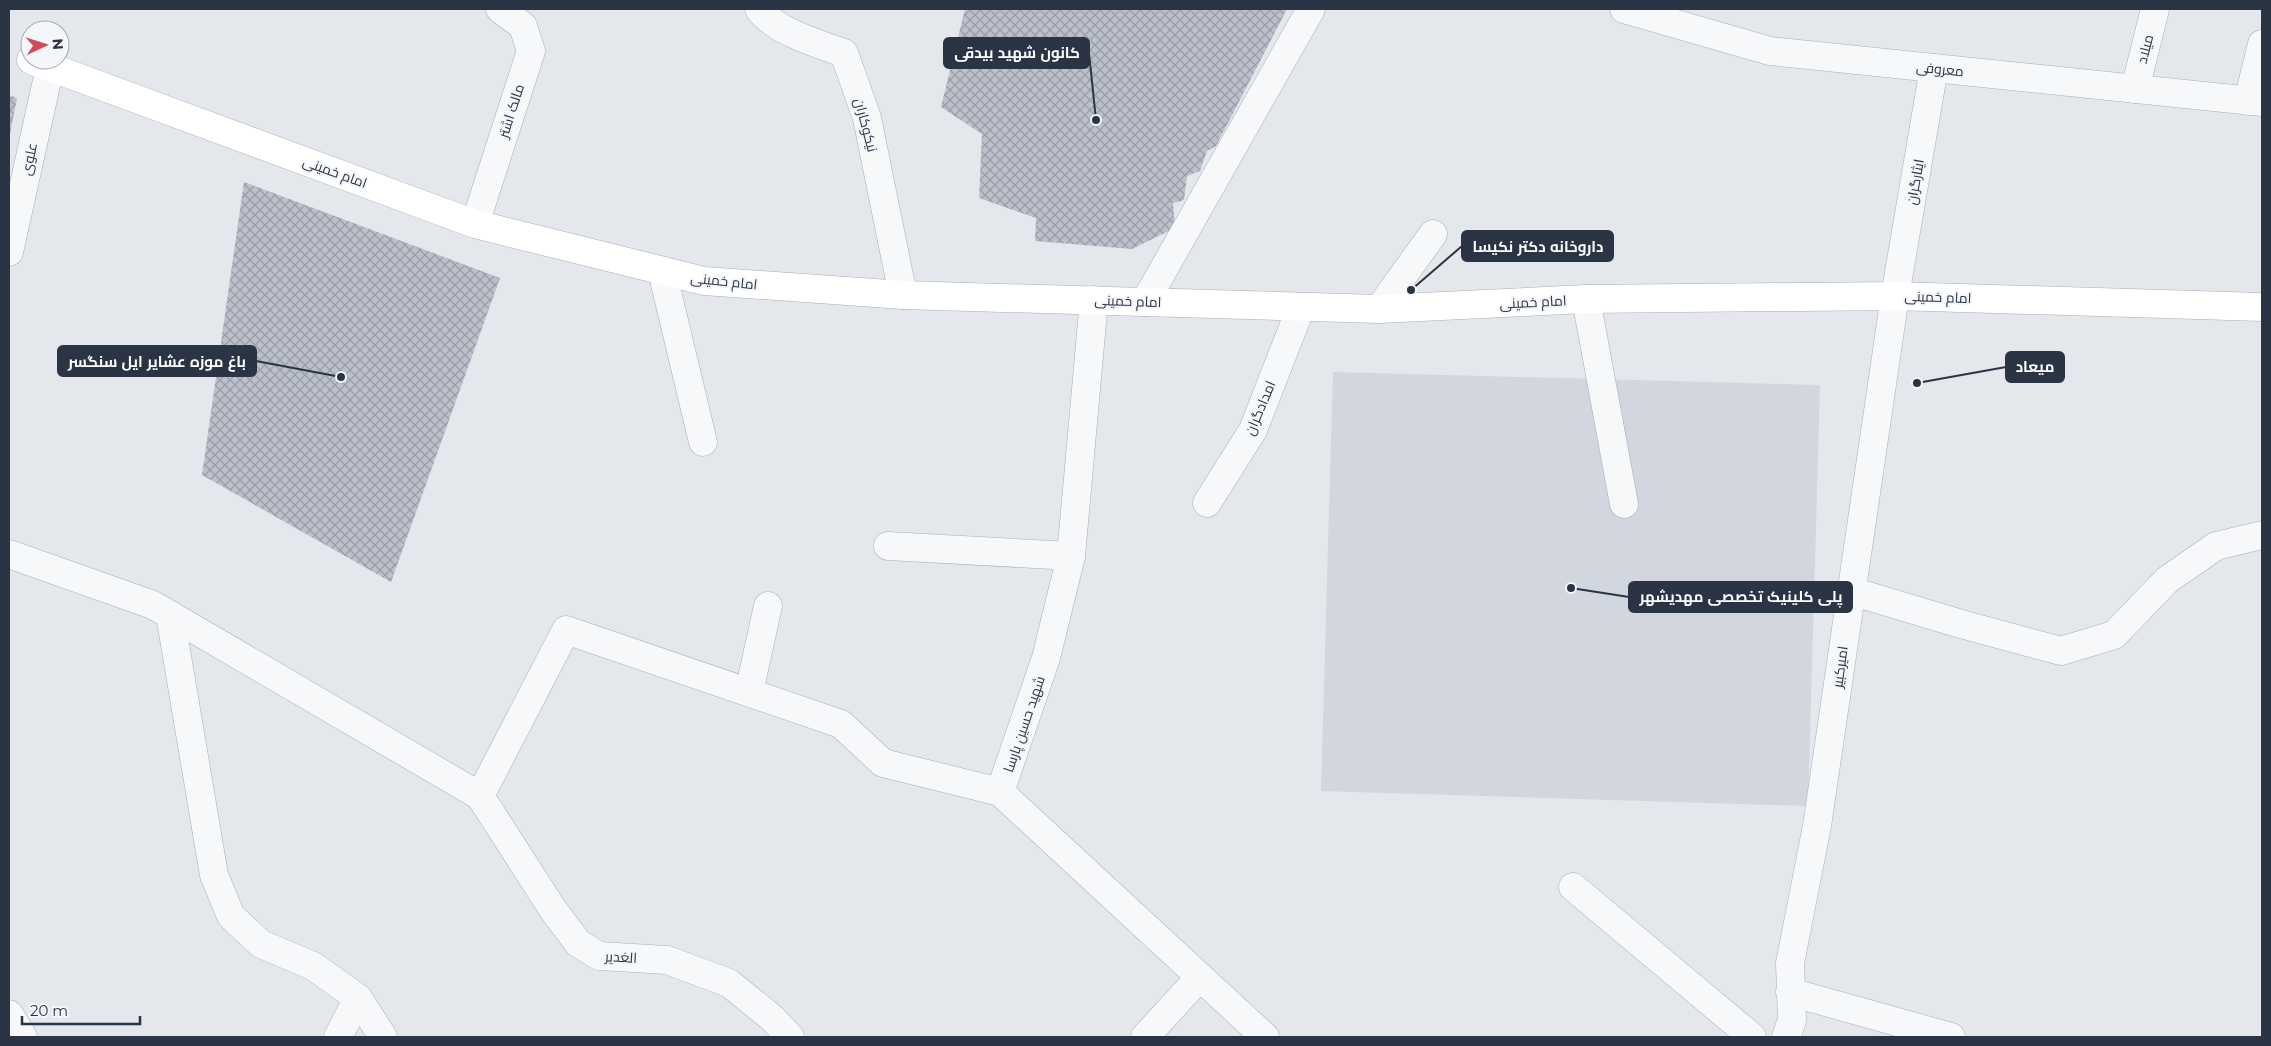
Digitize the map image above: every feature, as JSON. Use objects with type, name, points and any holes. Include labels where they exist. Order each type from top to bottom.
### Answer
[{"type":"street","name":"مالک اشتر","points":[[475,224],[531,51],[523,26],[500,9]]},
{"type":"street","name":"نیکوکاران","points":[[759,9],[764,16],[810,41],[844,53],[867,118],[902,295]]},
{"type":"street","points":[[1145,302],[1310,9]]},
{"type":"street","name":"معروفی","points":[[1624,9],[1770,51],[2255,101]]},
{"type":"street","name":"میلاد","points":[[2136,89],[2156,9]]},
{"type":"street","points":[[2255,101],[2262,44]]},
{"type":"street","name":"ایثارگران","points":[[1895,296],[1934,68]]},
{"type":"street","name":"علوی","points":[[9,252],[36,70]]},
{"type":"street","name":"امام خمینی","points":[[59,70],[475,224],[704,281],[902,295],[1380,309],[1586,299],[1895,296],[2262,307]]},
{"type":"street","points":[[1380,309],[1433,234]]},
{"type":"street","points":[[662,271],[703,442]]},
{"type":"street","name":"امیرکبیر","points":[[1786,1037],[1792,1020],[1790,962],[1817,826],[1895,296]]},
{"type":"street","points":[[1586,299],[1624,504]]},
{"type":"street","name":"شهید حسین پارسا","points":[[1000,792],[1046,658],[1071,556],[1094,300]]},
{"type":"street","name":"امدادگران","points":[[1207,503],[1253,430],[1301,306]]},
{"type":"street","points":[[1851,591],[1961,624],[2061,650],[2114,635],[2167,580],[2216,546],[2262,534]]},
{"type":"street","points":[[888,546],[1071,556]]},
{"type":"street","points":[[9,554],[153,605],[480,796],[566,630],[841,724],[883,763],[1000,792],[1265,1037]]},
{"type":"street","points":[[749,692],[768,606]]},
{"type":"street","points":[[170,616],[214,875],[231,916],[261,944],[314,966],[358,998],[383,1037]]},
{"type":"street","name":"الغدیر","points":[[480,796],[554,911],[578,943],[599,956],[667,960],[729,983],[772,1018],[790,1037]]},
{"type":"street","points":[[1573,888],[1752,1037]]},
{"type":"street","points":[[1145,1037],[1200,977]]},
{"type":"street","points":[[1790,992],[1951,1037]]},
{"type":"street","points":[[338,1037],[358,998]]},
{"type":"street","points":[[9,1014],[23,1037]]},
{"type":"shaded area","points":[[1333,372],[1820,385],[1808,806],[1321,791]]},
{"type":"building","points":[[965,9],[1287,9],[1216,146],[1207,151],[1200,171],[1187,176],[1184,200],[1173,203],[1175,228],[1132,249],[1035,241],[1036,218],[979,198],[982,134],[941,107]]},
{"type":"building","points":[[9,95],[17,98],[10,134],[9,134]]},
{"type":"building","points":[[244,182],[500,278],[391,582],[202,475]]},
{"type":"place","name":"کانون شهید بیدقی","points":[[1096,120]]},
{"type":"place","name":"داروخانه دکتر نکیسا","points":[[1411,290]]},
{"type":"place","name":"باغ موزه عشایر ایل سنگسر","points":[[341,377]]},
{"type":"place","name":"میعاد","points":[[1917,383]]},
{"type":"place","name":"پلی کلینیک تخصصی مهدیشهر","points":[[1571,588]]}]
